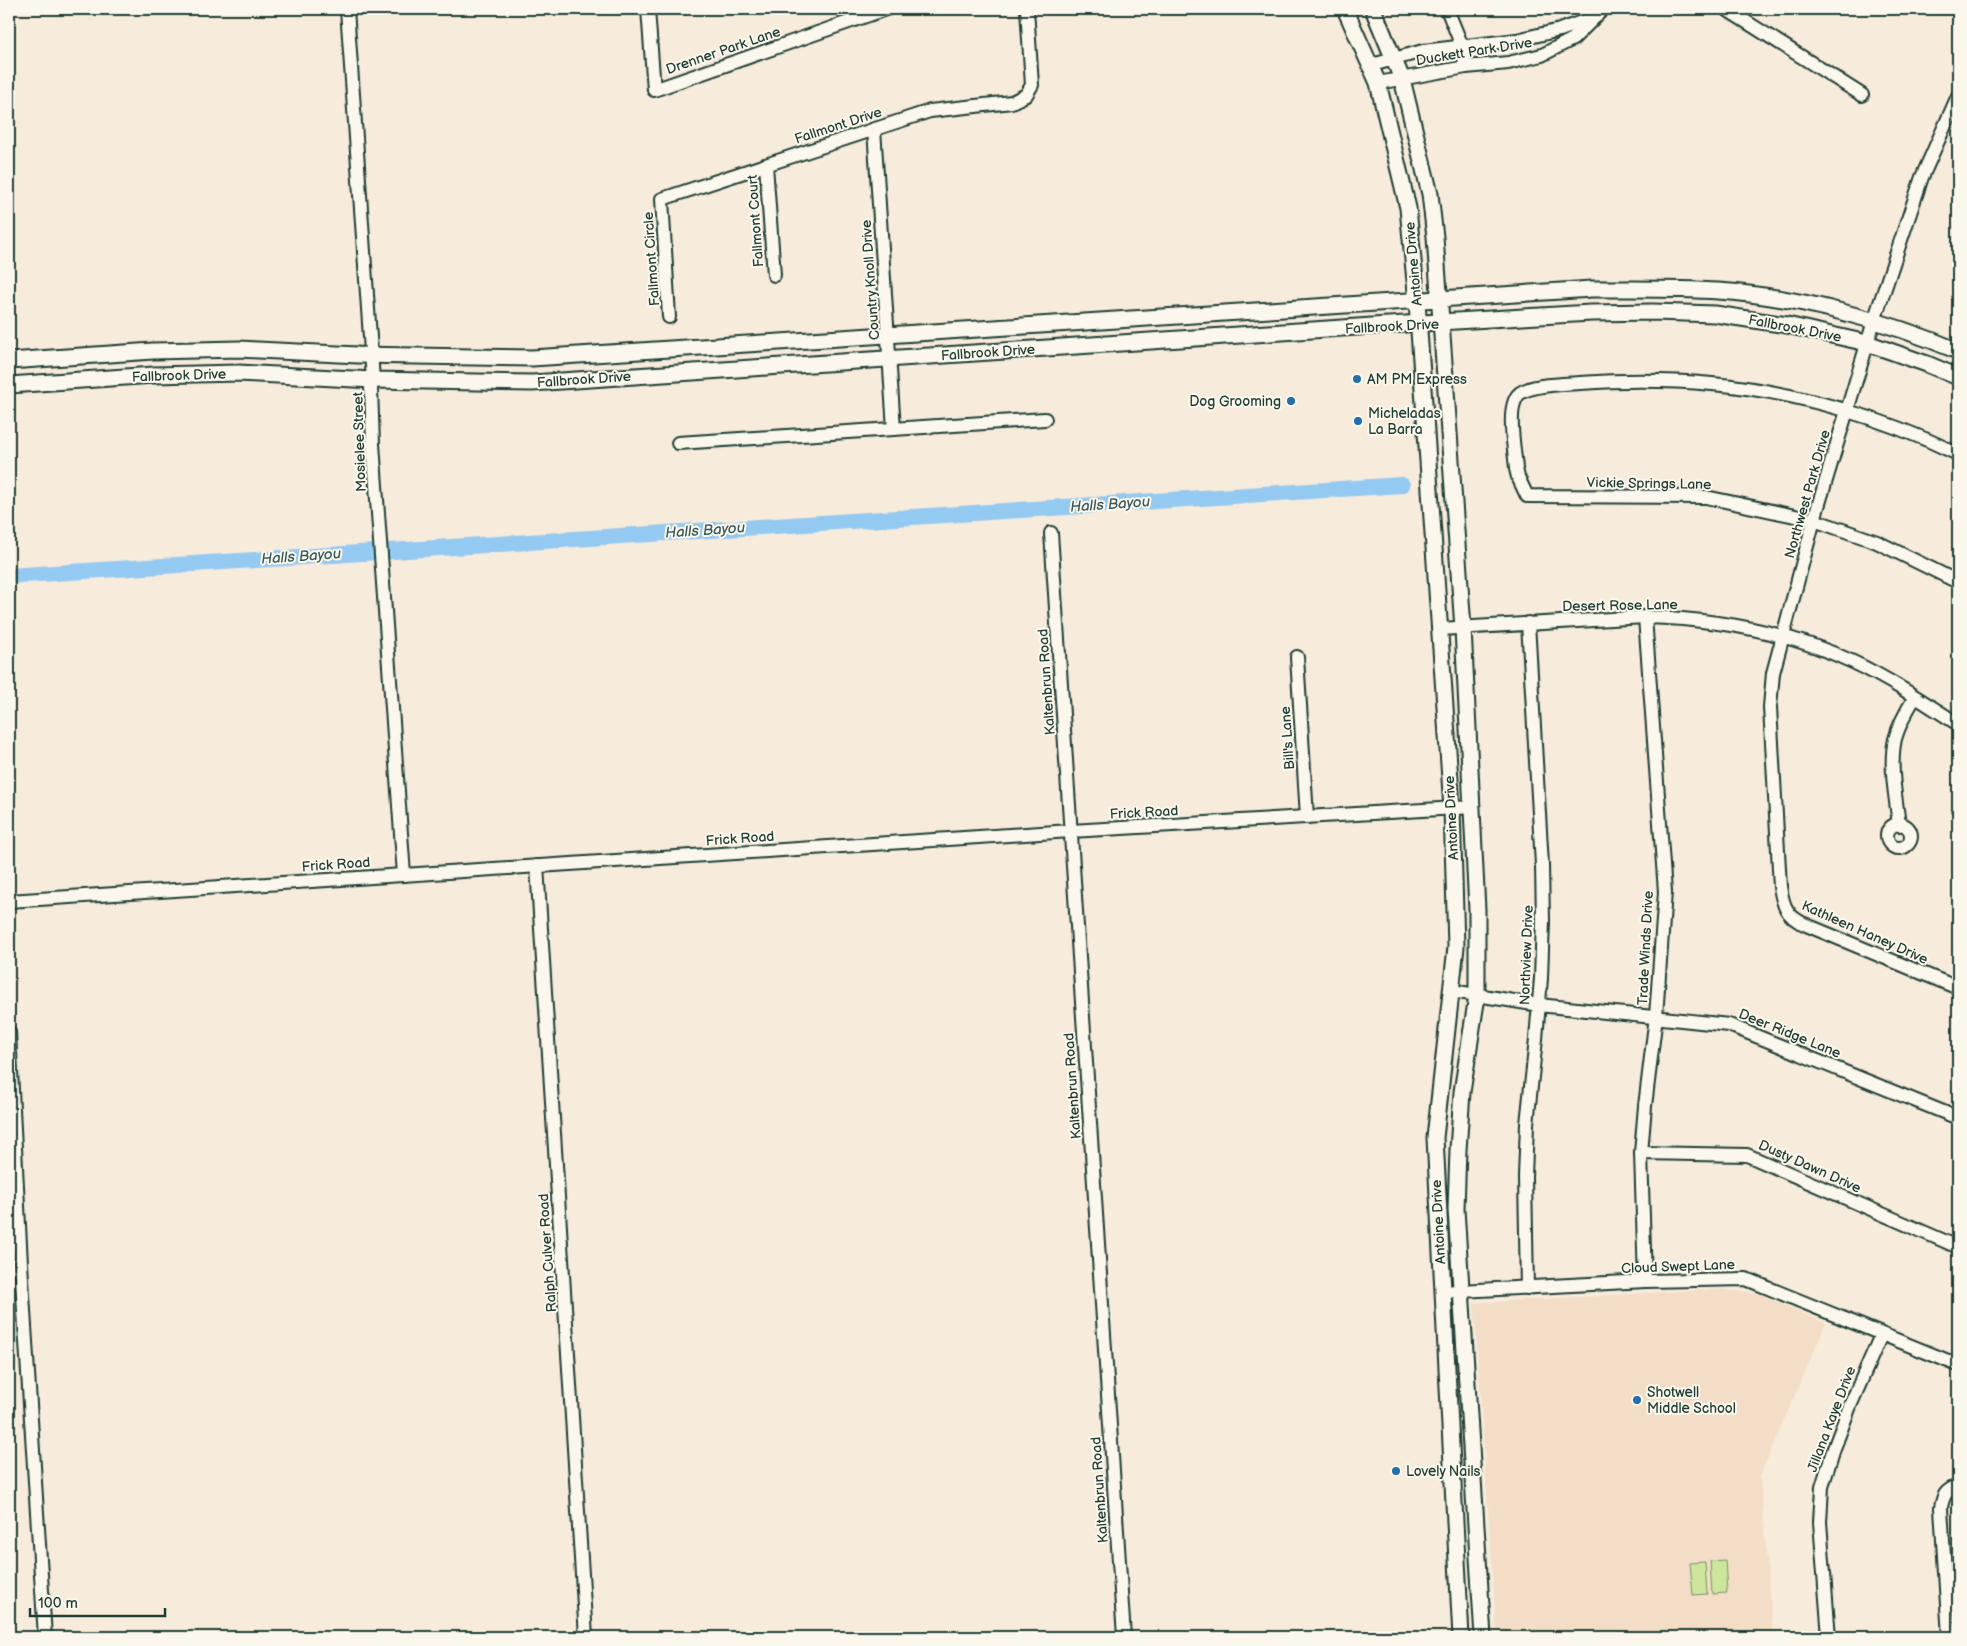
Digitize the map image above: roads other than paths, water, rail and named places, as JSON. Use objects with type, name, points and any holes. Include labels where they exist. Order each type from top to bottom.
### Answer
[{"type":"main road","name":"Antoine Drive","points":[[1345,9],[1372,65],[1378,83],[1408,208],[1417,302],[1417,324],[1452,808],[1456,947],[1434,1138],[1462,1637]]},
{"type":"main road","name":"Antoine Drive","points":[[1373,9],[1402,79],[1430,194],[1440,300],[1463,628],[1477,910],[1476,996],[1462,1092],[1456,1209],[1483,1637]]},
{"type":"main road","name":"Fallbrook Drive","points":[[9,360],[153,351],[238,349],[372,355],[532,358],[1417,302],[1592,289],[1719,291],[1790,301],[1874,321],[1958,351]]},
{"type":"main road","name":"Fallbrook Drive","points":[[9,385],[238,373],[373,380],[532,383],[1417,324],[1591,313],[1653,312],[1715,314],[1787,325],[1867,343],[1958,377]]},
{"type":"main road","points":[[1182,316],[1182,339]]},
{"type":"main road","points":[[1456,1533],[1476,1532]]},
{"type":"street","name":"Mosielee Street","points":[[347,9],[372,355],[372,434],[404,875]]},
{"type":"street","name":"Drenner Park Lane","points":[[648,9],[654,90],[886,9]]},
{"type":"street","name":"Fallmont Drive","points":[[662,199],[930,111],[1012,102],[1026,95],[1032,85],[1028,9]]},
{"type":"street","points":[[1447,9],[1462,46],[1466,67]]},
{"type":"street","name":"Duckett Park Drive","points":[[1378,83],[1466,67],[1508,63],[1542,55],[1573,39],[1604,9]]},
{"type":"street","points":[[1726,9],[1862,95]]},
{"type":"street","name":"Duckett Park Drive","points":[[1372,65],[1423,51],[1517,40],[1560,30],[1593,18]]},
{"type":"street","name":"Northwest Park Drive","points":[[1789,913],[1783,904],[1780,887],[1770,707],[1773,673],[1814,520],[1874,321],[1922,177],[1958,96]]},
{"type":"street","name":"Country Knoll Drive","points":[[874,129],[894,429]]},
{"type":"street","name":"Fallmont Court","points":[[766,165],[774,275]]},
{"type":"street","name":"Fallmont Circle","points":[[662,199],[669,317]]},
{"type":"street","name":"Vickie Springs Lane","points":[[1846,411],[1794,398],[1712,384],[1650,380],[1539,387],[1523,391],[1517,396],[1512,409],[1516,469],[1527,496],[1706,497],[1814,520],[1878,542],[1958,582]]},
{"type":"street","points":[[1846,411],[1910,433],[1958,454]]},
{"type":"street","points":[[678,443],[1045,419]]},
{"type":"street","name":"Kaltenbrun Road","points":[[1051,533],[1124,1637]]},
{"type":"street","name":"Desert Rose Lane","points":[[1440,629],[1645,617],[1743,626],[1783,635],[1852,662],[1915,697],[1958,724]]},
{"type":"street","name":"Trade Winds Drive","points":[[1645,617],[1665,892],[1656,1016],[1641,1152],[1645,1280]]},
{"type":"street","name":"Northview Drive","points":[[1526,1288],[1525,1176],[1527,1124],[1539,1005],[1543,921],[1542,865],[1528,623]]},
{"type":"street","name":"Bill's Lane","points":[[1297,657],[1307,817]]},
{"type":"street","points":[[1899,825],[1893,753],[1895,738],[1902,720],[1915,697]]},
{"type":"street","name":"Frick Road","points":[[9,901],[1071,831],[1473,807]]},
{"type":"street","name":"Ralph Culver Road","points":[[537,866],[586,1637]]},
{"type":"street","name":"Kathleen Haney Drive","points":[[1789,913],[1795,920],[1804,924],[1958,988]]},
{"type":"street","name":"Deer Ridge Lane","points":[[1452,991],[1539,1005],[1730,1025],[1958,1118]]},
{"type":"street","points":[[9,1032],[20,1256],[45,1637]]},
{"type":"street","name":"Dusty Dawn Drive","points":[[1641,1152],[1747,1155],[1958,1247]]},
{"type":"street","name":"Cloud Swept Lane","points":[[1442,1292],[1645,1280],[1746,1279],[1958,1365]]},
{"type":"street","name":"Jillana Kaye Drive","points":[[1828,1637],[1820,1522],[1822,1487],[1850,1406],[1881,1335]]},
{"type":"street","points":[[1949,1637],[1942,1508],[1943,1498],[1953,1488]]},
{"type":"waterway","name":"Halls Bayou","points":[[9,576],[1402,485]]},
{"type":"place","name":"AM PM Express","points":[[1357,379]]},
{"type":"place","name":"Dog Grooming","points":[[1291,401]]},
{"type":"place","name":"Micheladas La Barra","points":[[1358,421]]},
{"type":"place","name":"Shotwell Middle School","points":[[1637,1400]]},
{"type":"place","name":"Lovely Nails","points":[[1396,1471]]}]
